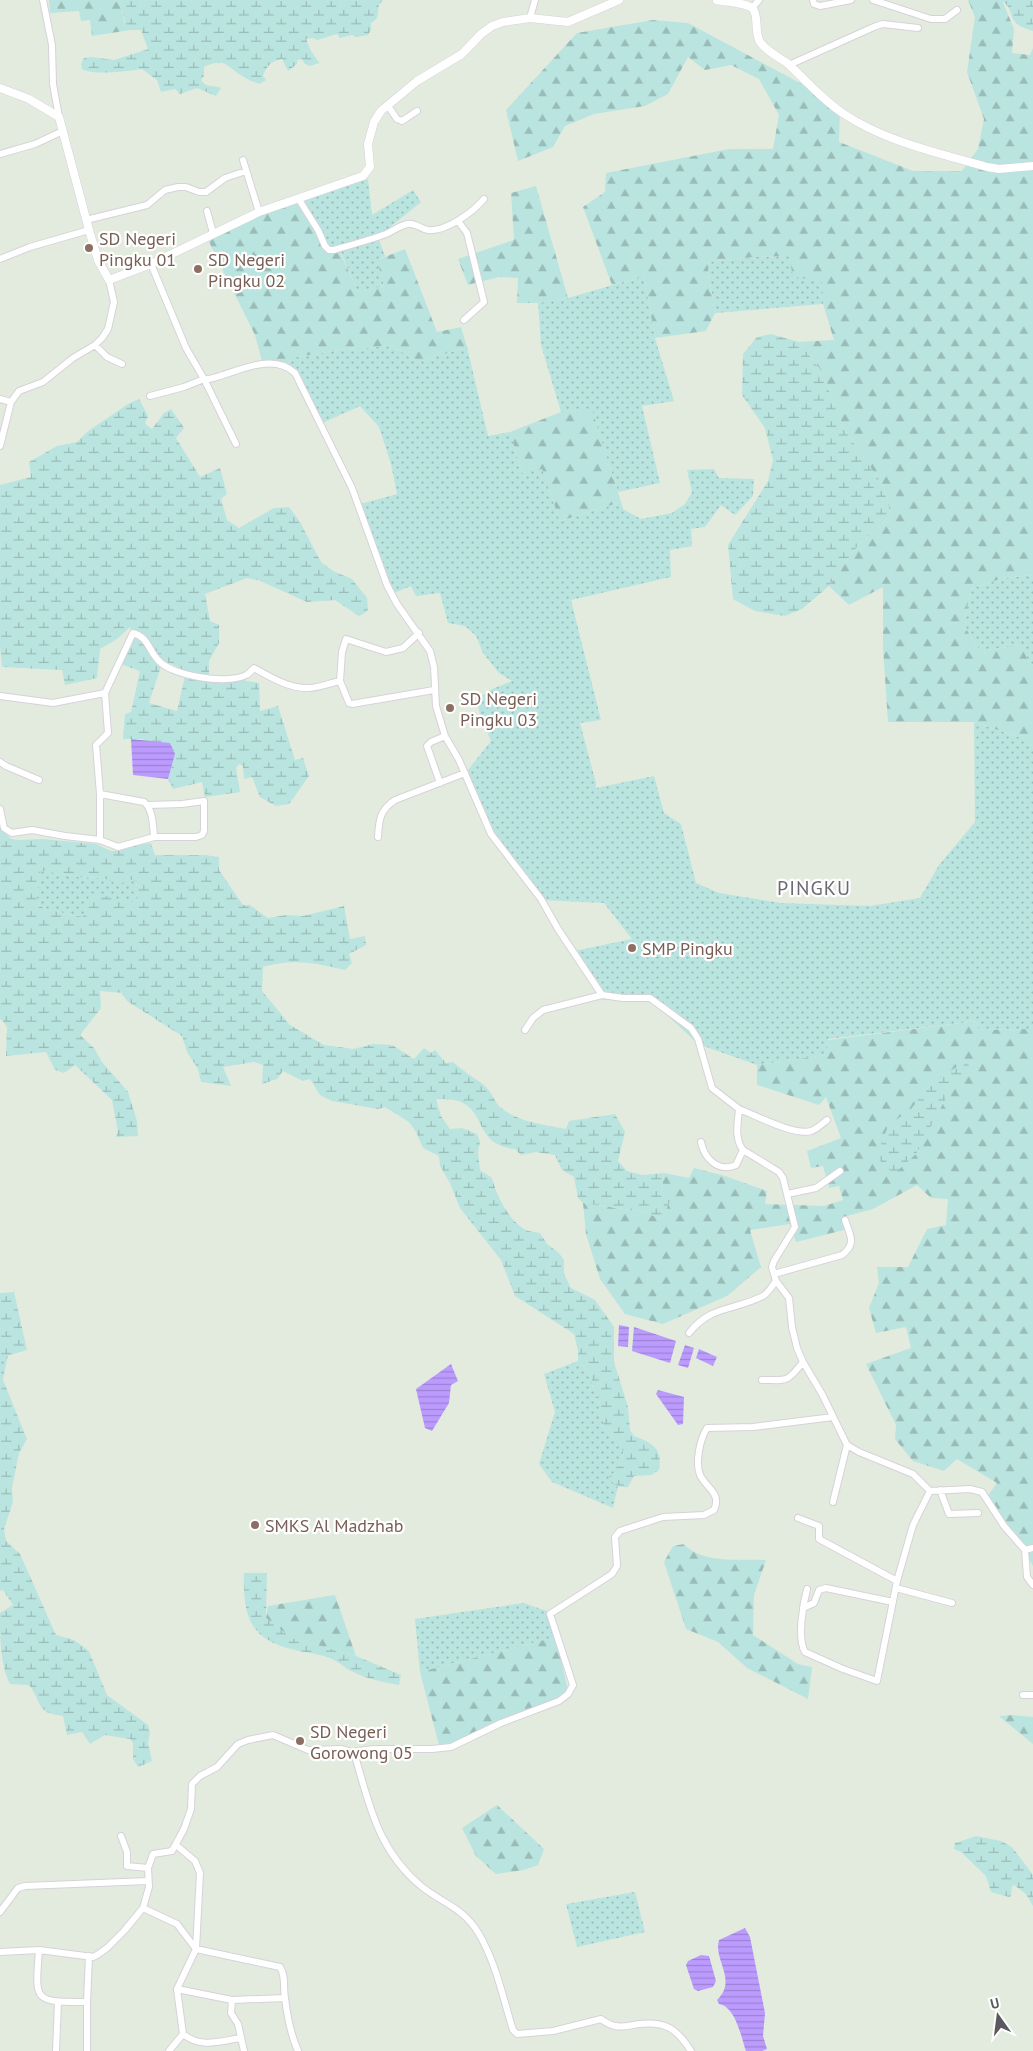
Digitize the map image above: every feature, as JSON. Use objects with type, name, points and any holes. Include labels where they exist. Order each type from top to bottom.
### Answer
[{"type":"street","points":[[0,446],[11,402],[19,391],[43,382],[73,358],[95,345],[108,329],[112,316],[113,294],[109,280],[98,260],[59,117],[53,84],[52,45],[43,0]]},
{"type":"street","points":[[530,18],[535,0]]},
{"type":"street","points":[[109,280],[151,264],[259,212],[363,176],[370,167],[368,144],[371,130],[381,111],[416,81],[462,54],[481,34],[492,26],[503,22],[530,18],[568,22],[619,0]]},
{"type":"street","points":[[717,0],[745,2],[752,8],[755,13],[756,35],[761,44],[789,65],[814,90],[843,114],[887,136],[987,167],[999,169],[1033,166]]},
{"type":"street","points":[[752,8],[759,0]]},
{"type":"street","points":[[813,0],[814,4],[820,6],[851,0]]},
{"type":"street","points":[[874,0],[931,19],[945,19],[957,10]]},
{"type":"street","points":[[789,65],[876,26],[883,24],[918,28]]},
{"type":"street","points":[[0,88],[29,99],[59,117]]},
{"type":"street","points":[[388,106],[397,119],[402,121],[416,111]]},
{"type":"street","points":[[0,154],[35,144],[63,131]]},
{"type":"street","points":[[243,160],[259,212]]},
{"type":"street","points":[[86,220],[147,205],[165,190],[186,187],[199,192],[206,192],[225,178],[246,171]]},
{"type":"street","points":[[298,198],[328,250],[334,250],[387,233],[405,224],[417,224],[426,230],[431,230],[458,221],[474,210],[484,199]]},
{"type":"street","points":[[207,211],[213,234]]},
{"type":"street","points":[[458,221],[467,233],[484,302],[464,320]]},
{"type":"street","points":[[0,258],[89,230]]},
{"type":"street","points":[[151,264],[186,348],[204,378],[236,444]]},
{"type":"street","points":[[95,345],[106,357],[122,364]]},
{"type":"street","points":[[150,396],[184,387],[204,378],[210,379],[245,368],[274,363],[288,366],[294,373],[352,488],[387,585],[397,604],[420,633],[430,651],[434,667],[436,706],[445,736],[465,773],[491,834],[541,899],[558,929],[602,994]]},
{"type":"street","points":[[0,398],[11,402]]},
{"type":"street","points":[[100,840],[100,794],[96,745],[108,733],[105,693],[133,633],[145,638],[158,661],[182,674],[206,678],[239,678],[247,675],[254,668],[301,688],[311,688],[340,681]]},
{"type":"street","points":[[420,633],[403,648],[386,652],[346,639],[342,652],[340,681],[349,702],[352,704],[434,690]]},
{"type":"street","points":[[0,696],[53,703],[105,693]]},
{"type":"street","points":[[440,783],[428,746],[431,742],[445,736]]},
{"type":"street","points":[[0,762],[39,780]]},
{"type":"street","points":[[378,837],[379,819],[386,806],[395,800],[465,773]]},
{"type":"street","points":[[0,809],[4,828],[12,833],[32,830],[100,840],[118,847],[154,837],[196,837],[202,835],[204,831],[204,801],[148,805],[144,802],[100,794]]},
{"type":"street","points":[[148,805],[154,837]]},
{"type":"street","points":[[525,1030],[536,1015],[543,1010],[602,994],[623,998],[650,998],[691,1028],[698,1039],[712,1088],[739,1109],[791,1129],[807,1132],[817,1129],[827,1120]]},
{"type":"street","points":[[739,1109],[738,1145],[779,1172],[787,1194],[795,1227],[774,1261],[775,1278],[788,1298],[792,1327],[797,1348],[803,1362],[822,1394],[847,1445],[858,1452],[913,1474],[930,1491]]},
{"type":"street","points":[[701,1142],[705,1156],[716,1164],[726,1167],[736,1165],[743,1150]]},
{"type":"street","points":[[787,1194],[816,1188],[840,1171]]},
{"type":"street","points":[[689,1334],[696,1324],[708,1315],[762,1296],[775,1278],[834,1258],[849,1250],[852,1240],[845,1220]]},
{"type":"street","points":[[762,1380],[785,1380],[792,1377],[803,1362]]},
{"type":"street","points":[[0,1952],[40,1950],[89,1956],[97,1955],[108,1948],[143,1908],[147,1899],[148,1868],[153,1854],[172,1851],[176,1845],[191,1809],[192,1784],[200,1776],[217,1768],[238,1744],[273,1735],[308,1750],[342,1749],[351,1752],[374,1749],[432,1749],[451,1747],[501,1723],[559,1701],[568,1694],[573,1685],[550,1614],[612,1574],[617,1566],[615,1537],[620,1531],[663,1517],[704,1515],[714,1510],[717,1498],[701,1478],[698,1470],[702,1439],[706,1428],[753,1426],[833,1417]]},
{"type":"street","points":[[833,1502],[847,1445]]},
{"type":"street","points":[[930,1491],[970,1489],[982,1492],[1004,1526],[1025,1550],[1026,1577],[1033,1585]]},
{"type":"street","points":[[940,1490],[949,1514],[978,1513]]},
{"type":"street","points":[[807,1589],[803,1608],[801,1643],[805,1652],[843,1669],[877,1681],[893,1602],[913,1525],[930,1491]]},
{"type":"street","points":[[798,1518],[819,1526],[819,1539],[897,1585],[952,1603]]},
{"type":"street","points":[[1025,1550],[1033,1548]]},
{"type":"street","points":[[803,1608],[814,1603],[819,1590],[826,1588],[893,1602]]},
{"type":"street","points":[[1023,1695],[1033,1695]]},
{"type":"street","points":[[351,1752],[355,1756],[373,1814],[385,1844],[419,1884],[454,1906],[475,1928],[491,1960],[514,2030],[517,2034],[553,2031],[601,2019],[620,2027],[641,2024],[667,2025],[675,2030],[691,2051]]},
{"type":"street","points":[[121,1836],[127,1852],[127,1866],[148,1868]]},
{"type":"street","points":[[170,2051],[183,2034],[177,1989],[196,1949],[199,1870],[191,1857],[176,1845]]},
{"type":"street","points":[[0,1912],[18,1888],[25,1886],[148,1881]]},
{"type":"street","points":[[143,1908],[178,1924],[196,1949],[280,1967],[284,1976],[285,1998],[294,2041],[298,2051]]},
{"type":"street","points":[[40,1950],[37,1982],[39,1994],[43,1998],[58,2002],[86,2002]]},
{"type":"street","points":[[87,2051],[86,2002],[89,1956]]},
{"type":"street","points":[[177,1989],[232,2000],[285,1998]]},
{"type":"street","points":[[232,2000],[232,2012],[238,2024],[244,2051]]},
{"type":"street","points":[[56,2051],[58,2002]]},
{"type":"street","points":[[183,2034],[210,2048],[241,2038]]},
{"type":"green space","points":[[49,0],[114,0],[121,5],[124,22],[130,30],[92,36],[90,20],[81,21],[79,11],[50,13]]},
{"type":"green space","points":[[114,0],[383,0],[379,5],[377,17],[371,23],[371,30],[368,35],[357,37],[352,35],[340,38],[337,34],[317,40],[313,38],[306,39],[319,63],[310,66],[305,64],[302,59],[297,60],[297,64],[288,71],[282,59],[278,60],[272,63],[264,72],[263,76],[266,80],[259,84],[247,79],[222,63],[204,67],[204,76],[201,80],[207,85],[221,88],[216,96],[197,88],[180,94],[175,89],[161,92],[157,80],[142,69],[103,73],[82,69],[81,64],[84,58],[114,60],[148,49],[141,30],[130,30],[126,27],[121,5]]},
{"type":"green space","points":[[968,0],[1002,0],[1014,29],[1012,53],[1030,55],[1033,48],[1033,575],[1003,578],[972,588],[963,624],[980,651],[1021,645],[1028,661],[1033,665],[1033,748],[1025,739],[974,722],[888,722],[883,647],[883,587],[849,605],[829,586],[859,544],[891,516],[883,485],[843,428],[822,372],[799,342],[834,340],[823,304],[822,281],[793,277],[789,256],[753,257],[707,262],[715,313],[706,331],[655,338],[644,276],[612,285],[583,207],[605,192],[606,173],[729,149],[773,149],[779,115],[759,79],[731,65],[705,70],[688,57],[668,94],[645,106],[594,114],[565,126],[553,147],[518,161],[506,110],[577,33],[653,20],[688,23],[800,83],[840,108],[839,142],[913,171],[962,171],[978,149],[984,119],[967,72],[975,17]]},
{"type":"green space","points":[[1001,0],[1033,0],[1033,31],[1017,24],[1010,9]]},
{"type":"green space","points":[[368,179],[372,215],[413,190],[421,202],[378,237],[385,256],[377,260],[384,286],[358,292],[340,250],[324,251],[316,223],[298,200]]},
{"type":"green space","points":[[536,186],[568,298],[538,303],[517,303],[518,278],[499,277],[468,285],[458,259],[514,240],[511,193]]},
{"type":"green space","points":[[298,200],[316,223],[324,251],[339,250],[358,292],[384,286],[377,260],[405,249],[437,332],[461,327],[467,347],[418,362],[392,346],[346,349],[296,357],[285,365],[263,365],[255,335],[208,240],[273,206]]},
{"type":"green space","points":[[789,256],[823,281],[823,304],[715,313],[707,262],[753,257]]},
{"type":"green space","points":[[644,276],[655,338],[674,401],[642,406],[660,483],[618,492],[592,411],[561,412],[541,345],[538,303],[568,298]]},
{"type":"green space","points":[[771,334],[799,342],[822,372],[843,428],[883,485],[891,516],[859,544],[829,586],[802,609],[785,616],[755,611],[733,599],[728,545],[768,481],[773,460],[765,428],[742,395],[743,354],[757,337]]},
{"type":"green space","points":[[392,346],[418,362],[467,347],[488,436],[510,432],[522,473],[542,468],[560,521],[621,502],[623,509],[641,519],[672,513],[685,504],[692,492],[687,470],[714,469],[719,478],[754,479],[753,496],[735,515],[721,505],[705,527],[691,529],[692,546],[670,550],[671,577],[571,600],[601,720],[580,723],[596,788],[654,776],[664,813],[681,824],[696,883],[719,893],[781,903],[870,906],[920,898],[939,865],[975,822],[974,722],[1025,739],[1033,748],[1033,1029],[978,1030],[977,1021],[828,1039],[827,1055],[757,1065],[698,1044],[651,1000],[603,1000],[570,952],[632,939],[604,903],[541,900],[487,827],[468,770],[491,741],[480,715],[477,699],[490,690],[512,681],[499,673],[483,653],[476,636],[465,626],[448,623],[440,593],[416,596],[411,586],[392,594],[357,505],[397,494],[391,464],[379,427],[360,406],[318,425],[298,377],[285,365],[296,357],[346,349]]},
{"type":"green space","points":[[139,399],[148,416],[145,424],[152,429],[164,413],[171,409],[184,428],[176,438],[200,477],[220,468],[227,494],[221,499],[227,520],[239,528],[274,508],[289,507],[300,522],[321,562],[333,571],[352,579],[367,598],[368,610],[359,616],[335,600],[307,602],[258,580],[247,578],[205,594],[210,621],[219,625],[219,643],[209,661],[209,675],[259,683],[260,711],[278,706],[295,760],[303,758],[309,776],[289,804],[276,806],[260,797],[252,777],[244,779],[243,766],[239,764],[236,768],[240,792],[205,797],[202,782],[173,789],[168,779],[175,754],[142,739],[123,739],[125,714],[131,712],[140,671],[120,664],[132,632],[130,627],[117,639],[100,649],[97,678],[65,685],[62,670],[2,667],[0,647],[0,485],[31,477],[29,462],[57,446],[77,442],[87,432],[128,404]],"holes":[[[163,660],[186,671],[177,711],[149,703]]]},
{"type":"green space","points":[[592,410],[621,502],[560,521],[542,469],[522,473],[510,432],[561,412]]},
{"type":"green space","points":[[1033,575],[1033,665],[1028,661],[1021,645],[980,651],[963,624],[972,588],[1003,578]]},
{"type":"green space","points":[[0,821],[11,839],[43,839],[96,844],[111,851],[119,851],[134,845],[151,843],[155,855],[205,855],[219,857],[219,870],[243,905],[250,905],[268,918],[286,915],[303,916],[344,906],[350,939],[365,936],[366,945],[349,954],[352,963],[345,970],[304,962],[273,964],[263,967],[262,991],[290,1025],[324,1045],[353,1049],[373,1044],[392,1045],[414,1059],[424,1048],[431,1053],[435,1050],[446,1063],[453,1062],[484,1085],[500,1107],[515,1116],[532,1122],[566,1129],[569,1121],[615,1114],[625,1132],[618,1161],[627,1171],[642,1175],[664,1173],[661,1194],[671,1199],[662,1219],[643,1212],[583,1203],[578,1198],[574,1177],[562,1170],[555,1155],[536,1152],[521,1155],[515,1149],[494,1142],[487,1136],[470,1108],[463,1103],[454,1100],[436,1099],[441,1116],[450,1129],[462,1128],[477,1134],[480,1142],[478,1152],[480,1170],[492,1178],[500,1199],[513,1220],[524,1229],[540,1233],[547,1244],[559,1253],[564,1260],[564,1274],[571,1288],[595,1300],[614,1327],[614,1362],[628,1407],[630,1430],[634,1436],[651,1444],[658,1452],[659,1470],[651,1475],[634,1476],[628,1487],[622,1487],[610,1480],[609,1477],[618,1469],[623,1460],[623,1450],[604,1429],[601,1407],[596,1399],[592,1385],[592,1375],[578,1361],[574,1334],[515,1296],[501,1260],[460,1208],[450,1183],[440,1166],[439,1156],[423,1148],[409,1122],[385,1107],[378,1109],[332,1101],[320,1095],[310,1079],[303,1081],[283,1071],[277,1079],[262,1084],[263,1065],[254,1062],[223,1067],[231,1086],[201,1082],[198,1069],[187,1052],[182,1036],[127,1001],[122,993],[100,991],[101,1008],[80,1035],[94,1048],[102,1062],[128,1092],[137,1121],[138,1136],[116,1137],[118,1131],[112,1100],[75,1065],[64,1073],[55,1070],[46,1052],[6,1056],[7,1027],[0,1019]],"holes":[[[45,871],[78,877],[103,878],[116,883],[122,883],[127,879],[136,881],[138,901],[131,902],[90,893],[83,917],[45,909],[39,905],[37,898],[39,873]]]},
{"type":"green space","points":[[45,871],[78,877],[103,878],[116,883],[122,883],[127,879],[136,881],[138,901],[83,917],[45,909],[39,905],[37,898],[39,873]]},
{"type":"green space","points":[[977,1021],[978,1030],[1033,1029],[1033,1566],[1021,1545],[984,1501],[997,1483],[957,1459],[944,1471],[913,1461],[895,1439],[896,1425],[866,1364],[911,1348],[906,1327],[876,1333],[869,1308],[879,1283],[877,1267],[908,1267],[927,1229],[946,1225],[948,1199],[931,1198],[917,1185],[873,1209],[843,1217],[844,1230],[796,1242],[790,1224],[750,1230],[761,1267],[727,1296],[663,1324],[625,1314],[600,1279],[586,1234],[583,1203],[643,1212],[662,1219],[661,1194],[664,1173],[689,1178],[694,1168],[725,1176],[767,1191],[765,1204],[824,1206],[843,1200],[839,1186],[829,1188],[823,1166],[811,1168],[807,1151],[841,1138],[826,1097],[819,1105],[757,1085],[757,1065],[827,1055],[828,1040]],"holes":[[[971,1074],[888,1126],[911,1110],[931,1084]]]},
{"type":"green space","points":[[967,1060],[971,1074],[952,1087],[916,1154],[895,1173],[885,1168],[877,1155],[888,1126],[911,1109],[931,1084]]},
{"type":"green space","points":[[14,1292],[27,1350],[0,1358],[0,1293]]},
{"type":"green space","points":[[8,1355],[3,1380],[0,1381],[0,1358]]},
{"type":"green space","points":[[578,1361],[592,1375],[592,1385],[596,1399],[601,1407],[604,1429],[617,1440],[623,1451],[618,1470],[611,1480],[618,1486],[613,1508],[552,1482],[539,1464],[555,1412],[544,1374]]},
{"type":"green space","points":[[3,1380],[27,1439],[19,1453],[12,1488],[13,1502],[4,1529],[6,1541],[20,1554],[56,1635],[74,1640],[89,1651],[107,1695],[148,1725],[150,1733],[148,1743],[152,1761],[138,1767],[133,1759],[133,1743],[130,1739],[105,1735],[90,1744],[82,1732],[67,1735],[63,1716],[54,1715],[44,1710],[29,1685],[10,1684],[4,1668],[1,1650],[0,1613],[13,1605],[3,1590],[0,1591],[0,1381]]},
{"type":"green space","points":[[684,1544],[701,1555],[711,1558],[766,1560],[754,1595],[753,1635],[798,1664],[812,1667],[808,1699],[747,1668],[718,1642],[686,1629],[664,1562],[673,1546]]},
{"type":"green space","points":[[244,1573],[267,1573],[266,1618],[291,1638],[356,1656],[401,1675],[399,1685],[363,1676],[351,1671],[335,1660],[291,1649],[265,1638],[257,1631],[247,1612]]},
{"type":"green space","points":[[335,1595],[356,1656],[291,1638],[266,1618],[268,1606]]},
{"type":"green space","points":[[524,1603],[555,1614],[556,1637],[420,1672],[415,1619]]},
{"type":"green space","points":[[556,1637],[569,1695],[440,1749],[420,1672]]},
{"type":"green space","points":[[999,1716],[1033,1717],[1033,1744]]},
{"type":"green space","points":[[497,1805],[544,1849],[538,1865],[524,1870],[496,1874],[476,1856],[462,1828]]},
{"type":"green space","points":[[976,1836],[1001,1841],[1012,1847],[1033,1875],[1033,1906],[1026,1894],[1014,1885],[1009,1897],[991,1892],[986,1876],[961,1852],[954,1849],[955,1843]]},
{"type":"green space","points":[[635,1892],[645,1932],[577,1947],[566,1904]]},
{"type":"shaded area","points":[[131,739],[170,743],[175,754],[168,779],[133,775]]},
{"type":"shaded area","points":[[619,1325],[629,1327],[628,1347],[618,1346]]},
{"type":"shaded area","points":[[634,1327],[676,1341],[670,1363],[632,1351]]},
{"type":"shaded area","points":[[685,1345],[694,1348],[688,1368],[678,1365]]},
{"type":"shaded area","points":[[699,1349],[717,1357],[713,1366],[696,1358]]},
{"type":"shaded area","points":[[451,1364],[458,1381],[451,1385],[449,1403],[432,1431],[425,1428],[416,1389]]},
{"type":"shaded area","points":[[658,1390],[684,1397],[683,1424],[678,1425],[656,1394]]},
{"type":"shaded area","points":[[745,1928],[750,1937],[765,2013],[763,2036],[767,2049],[762,2051],[746,2051],[734,2016],[725,2006],[719,2004],[717,2000],[723,1992],[725,1985],[724,1970],[718,1948],[719,1940]]},
{"type":"shaded area","points":[[701,1955],[709,1956],[716,1981],[713,1987],[698,1991],[694,1989],[686,1965],[688,1961]]},
{"type":"place","name":"SD Negeri Pingku 01","points":[[89,248]]},
{"type":"place","name":"SD Negeri Pingku 02","points":[[198,269]]},
{"type":"place","name":"SD Negeri Pingku 03","points":[[450,708]]},
{"type":"place","name":"SMP Pingku","points":[[632,948]]},
{"type":"place","name":"SMKS Al Madzhab","points":[[255,1525]]},
{"type":"place","name":"SD Negeri Gorowong 05","points":[[300,1741]]},
{"type":"district","name":"PINGKU","points":[[814,888]]}]
